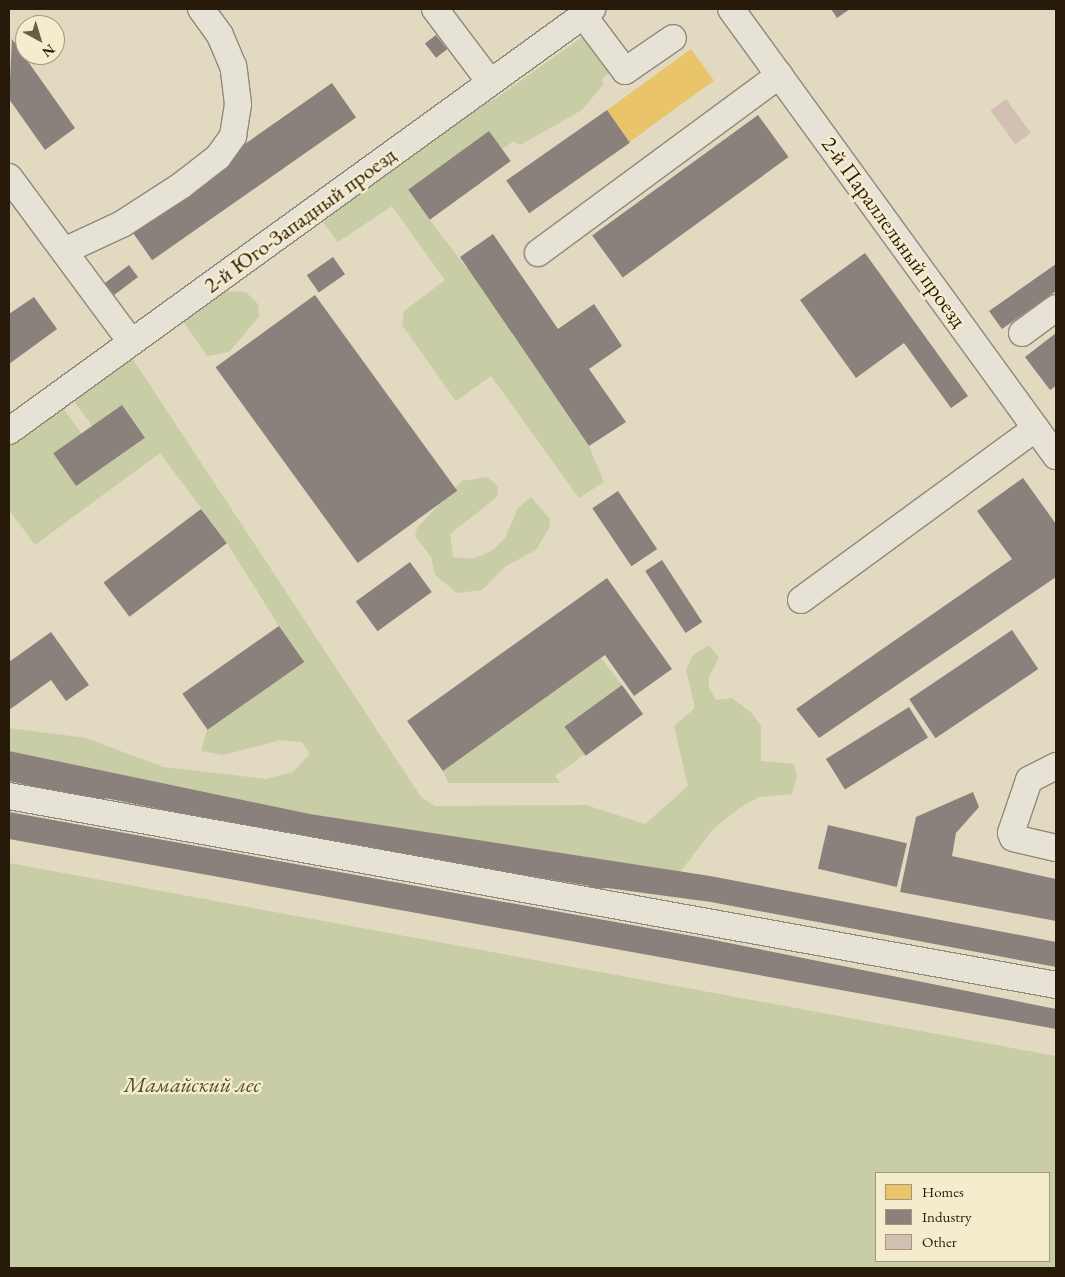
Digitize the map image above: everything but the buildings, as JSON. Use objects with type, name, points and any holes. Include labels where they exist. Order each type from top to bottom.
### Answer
[{"type":"street","points":[[64,251],[122,224],[182,185],[218,157],[233,136],[238,104],[233,66],[220,35],[201,9]]},
{"type":"street","points":[[435,9],[490,82]]},
{"type":"street","name":"2-й Параллельный проезд","points":[[731,9],[1056,456]]},
{"type":"street","points":[[588,12],[625,71],[673,38]]},
{"type":"street","name":"2-й Юго-Западный проезд","points":[[9,431],[588,12]]},
{"type":"street","points":[[538,252],[779,75]]},
{"type":"street","points":[[9,177],[131,342]]},
{"type":"street","points":[[1022,332],[1056,308]]},
{"type":"street","points":[[801,600],[1036,428]]},
{"type":"street","points":[[1056,766],[1029,780],[1011,833],[1013,838],[1056,848]]},
{"type":"street","points":[[9,796],[1056,986]]},
{"type":"green space","points":[[588,33],[614,70],[602,79],[603,85],[582,110],[520,145],[514,141],[502,149],[486,134],[408,191],[467,269],[495,281],[515,324],[512,334],[589,446],[604,482],[579,498],[491,376],[456,401],[402,325],[404,311],[445,280],[392,206],[338,242],[323,222],[464,112],[495,99]]},
{"type":"green space","points":[[222,291],[246,292],[258,304],[259,317],[229,352],[207,356],[181,318]]},
{"type":"green space","points":[[132,358],[421,797],[435,806],[586,805],[645,824],[688,786],[674,726],[695,708],[686,670],[693,655],[709,645],[719,658],[709,676],[709,688],[716,700],[732,698],[752,713],[761,726],[761,761],[794,764],[797,777],[792,794],[759,797],[741,807],[714,828],[680,872],[310,814],[9,751],[9,728],[86,738],[163,767],[266,779],[293,772],[310,754],[302,742],[280,740],[224,755],[201,751],[207,730],[279,626],[227,543],[160,453],[35,545],[9,510],[9,438],[62,407],[82,434],[145,438],[122,406],[93,427],[73,400]]},
{"type":"green space","points":[[487,477],[498,486],[497,497],[450,534],[453,557],[473,559],[493,550],[505,538],[518,508],[531,497],[550,519],[549,528],[536,550],[506,566],[482,590],[457,593],[435,575],[431,557],[415,536],[417,528],[462,481]]},
{"type":"green space","points":[[601,658],[622,685],[566,728],[585,754],[555,776],[560,783],[448,783],[443,771]]},
{"type":"green space","name":"Мамайский лес","points":[[9,863],[1056,1056],[1056,1268],[9,1268]]}]
